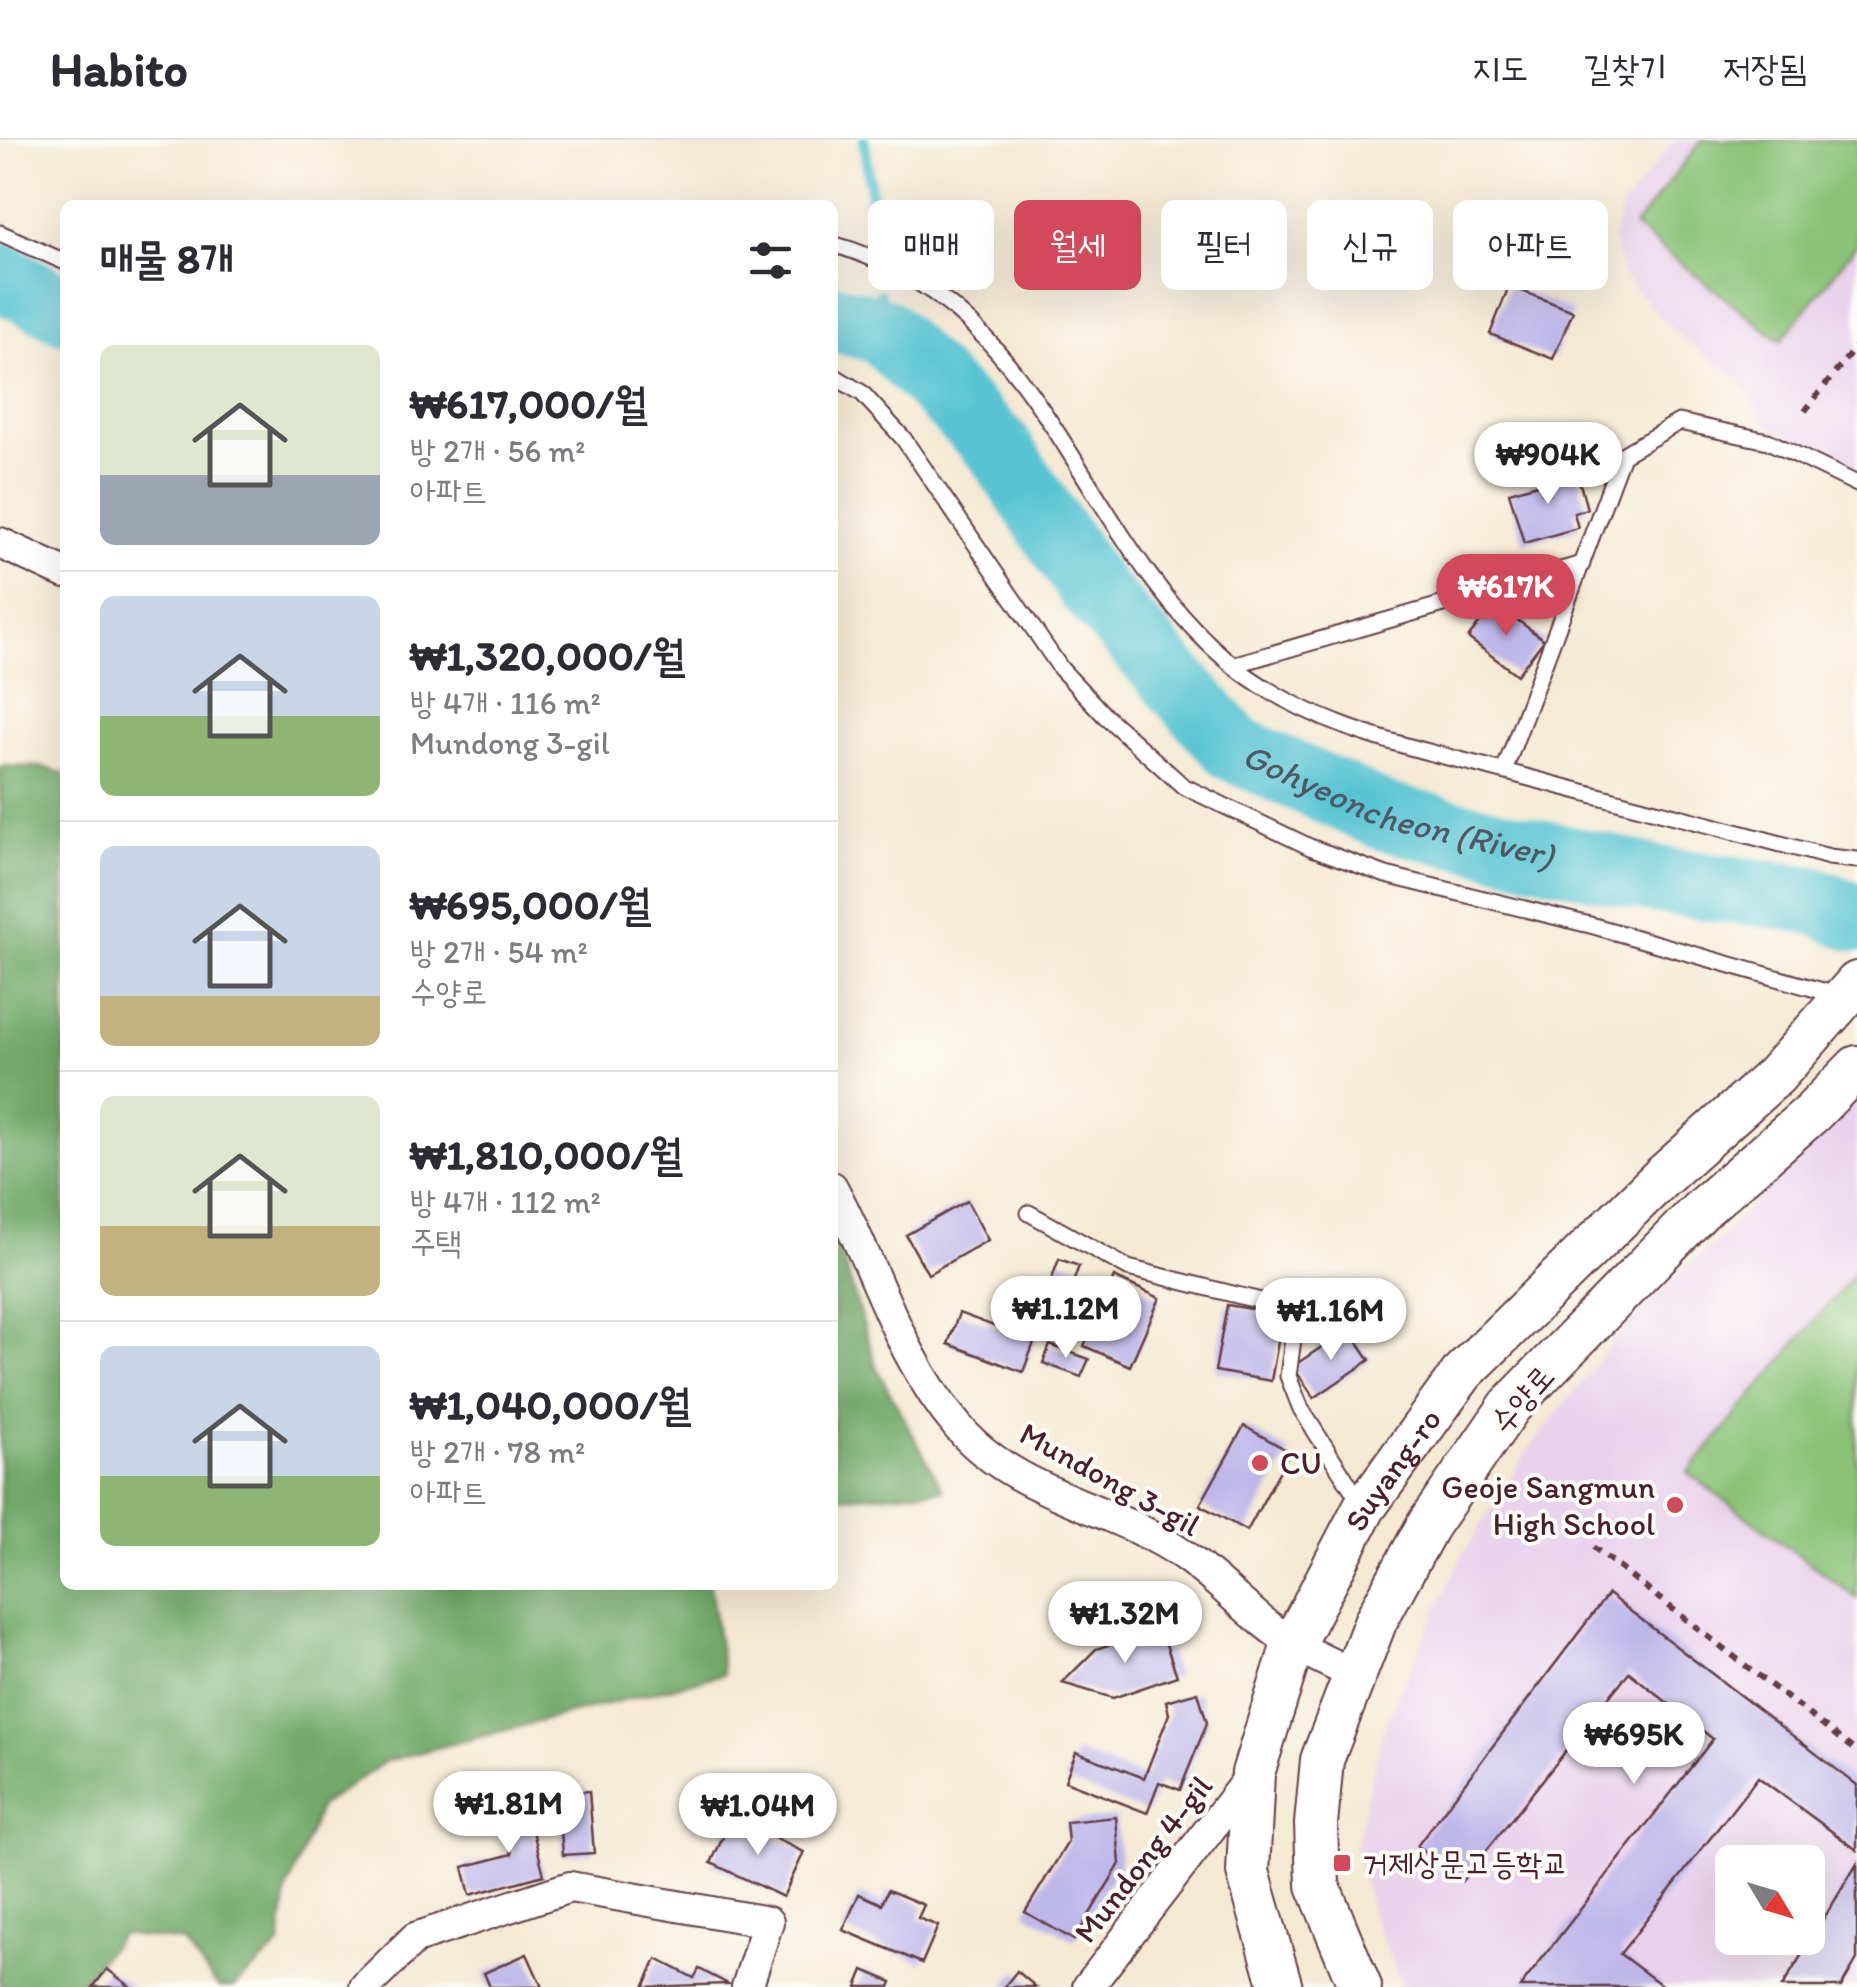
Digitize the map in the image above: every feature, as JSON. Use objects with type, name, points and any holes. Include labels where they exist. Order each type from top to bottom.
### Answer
[{"type":"street","points":[[0,543],[60,571]]},
{"type":"street","name":"Suyang-ro","points":[[1280,1987],[1248,1872],[1254,1773],[1293,1644],[1364,1508],[1463,1372],[1661,1178],[1775,1076],[1853,994]]},
{"type":"street","name":"수양로","points":[[1360,1987],[1318,1885],[1316,1824],[1322,1760],[1376,1620],[1428,1525],[1510,1406],[1702,1208],[1812,1113],[1857,1067]]},
{"type":"street","name":"Mundong 3-gil","points":[[838,1199],[858,1235],[884,1307],[921,1375],[961,1430],[1029,1482],[1180,1552],[1293,1644],[1355,1675]]},
{"type":"street","name":"Mundong 4-gil","points":[[1088,1987],[1254,1773]]},
{"type":"street","points":[[365,1987],[415,1938],[570,1887],[768,1922],[747,1987]]},
{"type":"lane","points":[[0,234],[60,260]]},
{"type":"lane","points":[[838,246],[898,270],[944,298],[989,336],[1156,581],[1193,627],[1233,665],[1288,705],[1340,726],[1504,771],[1829,857],[1857,860]]},
{"type":"lane","points":[[838,378],[862,392],[903,438],[1061,669],[1115,726],[1184,786],[1310,847],[1386,875],[1853,994]]},
{"type":"lane","points":[[1504,771],[1622,454],[1679,422],[1768,441],[1857,484]]},
{"type":"lane","points":[[1233,665],[1582,564]]},
{"type":"lane","points":[[1029,1213],[1128,1268],[1297,1310],[1288,1376],[1301,1409],[1364,1508]]},
{"type":"path","points":[[1805,411],[1857,345]]},
{"type":"path","points":[[1593,1547],[1857,1752]]},
{"type":"shaded area","points":[[1675,140],[1857,140],[1857,470],[1767,426],[1742,383],[1677,334],[1623,276],[1613,237],[1622,207]]},
{"type":"shaded area","name":"Geoje Sangmun High School","points":[[1857,1101],[1857,1987],[1402,1987],[1373,1917],[1354,1848],[1384,1727],[1460,1559],[1527,1452],[1636,1312],[1726,1233],[1760,1193]]},
{"type":"green space","points":[[1702,140],[1857,140],[1857,244],[1781,341],[1634,227]]},
{"type":"green space","points":[[0,766],[42,767],[60,772],[60,1590],[711,1590],[723,1674],[386,1761],[320,1806],[287,1890],[280,1946],[234,1987],[218,1987],[184,1942],[121,1934],[77,1987],[0,1987]]},
{"type":"green space","points":[[838,1248],[877,1369],[943,1490],[838,1495]]},
{"type":"green space","points":[[1857,1270],[1857,1598],[1688,1473]]},
{"type":"building","points":[[1507,290],[1519,290],[1573,311],[1553,359],[1490,334]]},
{"type":"building","points":[[1577,473],[1587,509],[1574,513],[1578,528],[1524,543],[1509,492]]},
{"type":"building","points":[[1495,603],[1544,640],[1517,675],[1468,638]]},
{"type":"building","points":[[967,1201],[988,1240],[928,1274],[906,1235]]},
{"type":"building","points":[[1059,1259],[1079,1266],[1056,1329],[1041,1324],[1023,1372],[948,1344],[959,1313],[1018,1335],[1033,1296],[1044,1300]]},
{"type":"building","points":[[1114,1277],[1160,1298],[1130,1366],[1084,1346]]},
{"type":"building","points":[[1227,1305],[1283,1314],[1271,1381],[1215,1371]]},
{"type":"building","points":[[1349,1329],[1370,1360],[1314,1398],[1293,1366]]},
{"type":"building","points":[[1050,1345],[1089,1359],[1081,1377],[1043,1363]]},
{"type":"building","points":[[1244,1426],[1290,1452],[1247,1531],[1200,1505]]},
{"type":"building","points":[[1608,1594],[1857,1785],[1857,1850],[1758,1777],[1620,1954],[1664,1987],[1520,1987],[1713,1739],[1629,1672],[1462,1881],[1417,1846]]},
{"type":"building","points":[[1160,1627],[1177,1676],[1113,1698],[1062,1683],[1096,1649]]},
{"type":"building","points":[[1198,1692],[1207,1723],[1180,1790],[1159,1782],[1147,1813],[1065,1781],[1076,1752],[1144,1778],[1169,1714],[1166,1701]]},
{"type":"building","points":[[589,1791],[594,1853],[563,1855],[558,1794]]},
{"type":"building","points":[[526,1803],[544,1875],[470,1895],[463,1867],[512,1854],[501,1810]]},
{"type":"building","points":[[1116,1817],[1120,1864],[1074,1940],[1025,1912],[1068,1842],[1066,1822]]},
{"type":"building","points":[[732,1818],[804,1852],[783,1897],[711,1863]]},
{"type":"building","points":[[1857,1864],[1857,1959],[1841,1987],[1782,1987],[1802,1955],[1825,1955],[1825,1916]]},
{"type":"building","points":[[888,1890],[924,1905],[918,1918],[938,1926],[922,1963],[843,1930],[859,1894],[882,1904]]},
{"type":"building","points":[[527,1954],[542,1987],[490,1987],[484,1973]]},
{"type":"building","points":[[657,1959],[694,1978],[699,1969],[728,1984],[644,1987]]},
{"type":"building","points":[[107,1969],[131,1987],[93,1987]]},
{"type":"building","points":[[864,1970],[892,1982],[890,1987],[857,1987]]},
{"type":"building","points":[[1017,1971],[1036,1987],[1004,1987]]},
{"type":"waterway","points":[[864,140],[872,200]]},
{"type":"waterway","name":"Gohyeoncheon (River)","points":[[0,276],[60,307]]},
{"type":"waterway","points":[[880,294],[882,331]]},
{"type":"waterway","name":"Gohyeoncheon (River)","points":[[838,319],[882,331],[997,446],[1091,588],[1234,748],[1385,817],[1658,880],[1813,900],[1857,918]]},
{"type":"place","name":"CU","points":[[1260,1463]]},
{"type":"place","name":"Geoje Sangmun High School","points":[[1675,1505]]},
{"type":"place","name":"거제상문고등학교","points":[[1342,1863]]}]
